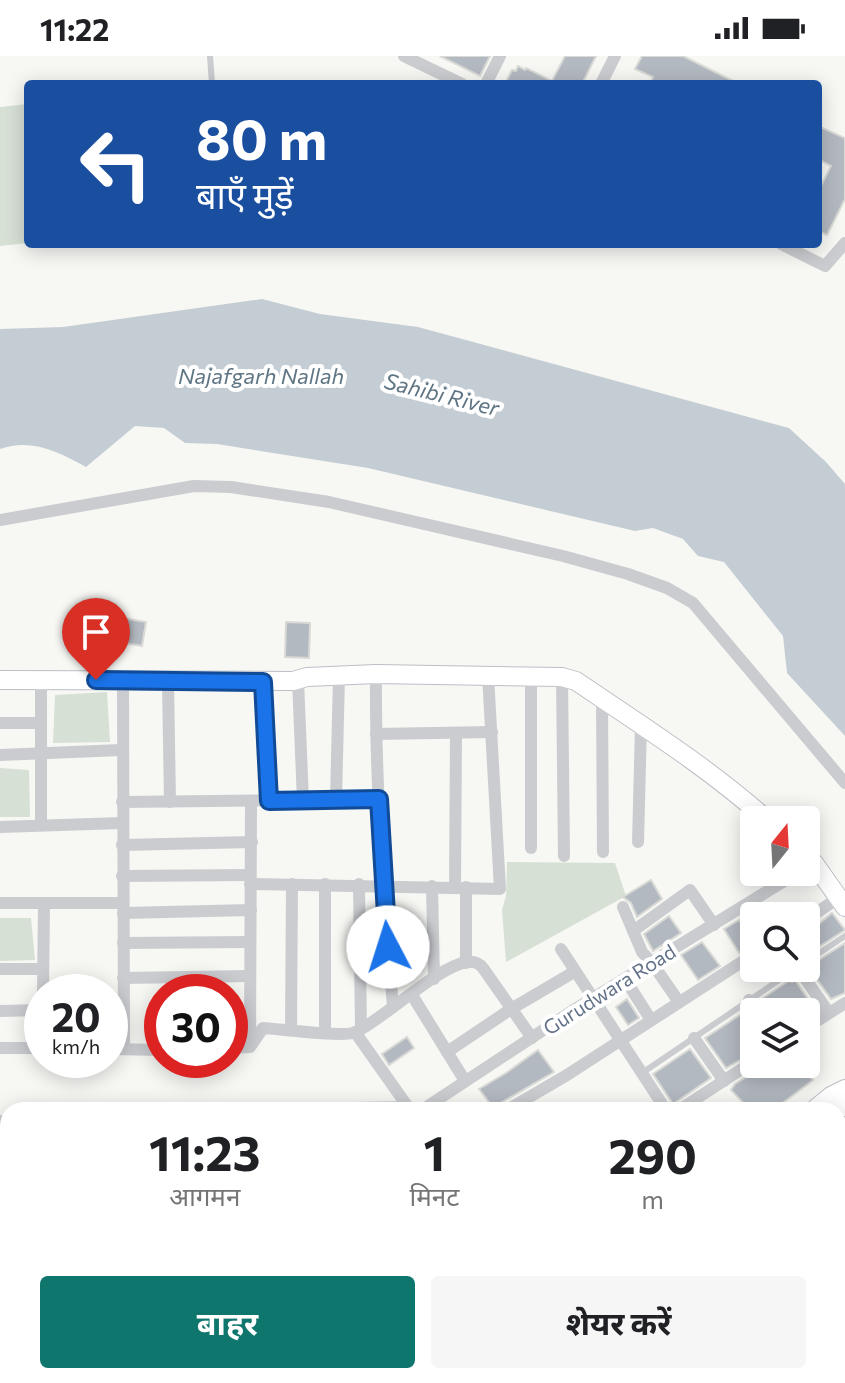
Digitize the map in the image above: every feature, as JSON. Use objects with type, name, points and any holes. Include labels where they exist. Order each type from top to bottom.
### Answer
[{"type":"street","points":[[404,56],[426,61],[456,80]]},
{"type":"street","points":[[488,80],[500,56]]},
{"type":"street","points":[[603,80],[615,56]]},
{"type":"street","points":[[789,248],[825,266],[845,243]]},
{"type":"street","points":[[0,520],[194,486],[231,487],[329,502],[404,518],[628,574],[667,588],[693,603],[845,783]]},
{"type":"street","points":[[0,667],[293,672],[302,678]]},
{"type":"street","points":[[376,674],[383,886],[393,1007]]},
{"type":"street","points":[[0,680],[263,682],[376,674],[562,677],[576,681],[641,725],[751,806]]},
{"type":"street","points":[[122,876],[500,889],[488,675]]},
{"type":"street","points":[[336,800],[339,676]]},
{"type":"street","points":[[531,676],[531,848]]},
{"type":"street","points":[[562,677],[564,856]]},
{"type":"street","points":[[302,678],[303,801]]},
{"type":"street","points":[[123,680],[123,974]]},
{"type":"street","points":[[41,681],[41,825]]},
{"type":"street","points":[[168,681],[170,802]]},
{"type":"street","points":[[263,682],[269,801]]},
{"type":"street","points":[[602,699],[603,852]]},
{"type":"street","points":[[0,723],[41,723]]},
{"type":"street","points":[[638,842],[641,725]]},
{"type":"street","points":[[376,734],[492,732]]},
{"type":"street","points":[[456,733],[460,887],[466,963]]},
{"type":"street","points":[[0,755],[121,750]]},
{"type":"street","points":[[122,802],[379,799]]},
{"type":"street","points":[[250,1047],[251,801]]},
{"type":"street","points":[[0,827],[122,823]]},
{"type":"street","points":[[122,845],[252,842]]},
{"type":"street","points":[[820,880],[842,903],[820,913]]},
{"type":"street","points":[[291,1030],[292,884]]},
{"type":"street","points":[[325,884],[325,1032]]},
{"type":"street","points":[[359,884],[358,1030],[407,1102]]},
{"type":"street","points":[[432,886],[434,979]]},
{"type":"street","name":"Gurudwara Road","points":[[434,1102],[774,886]]},
{"type":"street","points":[[633,931],[690,890],[714,925]]},
{"type":"street","points":[[0,903],[251,910]]},
{"type":"street","points":[[43,974],[44,904]]},
{"type":"street","points":[[623,907],[642,952],[679,1002]]},
{"type":"street","points":[[123,943],[250,942]]},
{"type":"street","points":[[561,949],[661,1102]]},
{"type":"street","points":[[250,1047],[263,1028],[325,1032],[358,1030],[434,979],[466,963],[480,964],[532,1038]]},
{"type":"street","points":[[520,1102],[740,963]]},
{"type":"street","points":[[0,969],[43,969]]},
{"type":"street","points":[[447,1052],[574,972]]},
{"type":"street","points":[[625,979],[651,1020]]},
{"type":"street","points":[[808,982],[829,1013]]},
{"type":"street","points":[[412,995],[465,1081]]},
{"type":"street","points":[[820,1019],[845,1003]]},
{"type":"street","points":[[0,1011],[24,1010]]},
{"type":"street","points":[[694,1038],[724,1081]]},
{"type":"street","points":[[0,1048],[24,1048]]},
{"type":"street","points":[[691,1102],[740,1070]]},
{"type":"street","points":[[824,1102],[845,1089]]},
{"type":"lane","points":[[210,56],[212,80]]},
{"type":"lane","points":[[820,953],[845,936]]},
{"type":"lane","points":[[762,998],[781,982]]},
{"type":"lane","points":[[642,1073],[694,1038],[740,1013]]},
{"type":"shaded area","points":[[24,104],[24,243],[0,246],[0,107]]},
{"type":"shaded area","points":[[107,692],[110,742],[53,743],[55,695]]},
{"type":"shaded area","points":[[0,768],[29,770],[30,817],[0,817]]},
{"type":"shaded area","points":[[507,862],[615,863],[626,896],[506,962],[502,910],[506,896]]},
{"type":"shaded area","points":[[0,918],[31,918],[35,960],[0,961]]},
{"type":"water","name":"Najafgarh Nallah","points":[[262,299],[320,314],[418,327],[789,428],[845,484],[845,736],[787,673],[783,636],[724,562],[698,556],[683,539],[653,528],[635,531],[368,468],[217,444],[185,443],[164,428],[135,426],[86,467],[44,448],[23,445],[0,449],[0,329],[63,327]]},
{"type":"building","points":[[440,56],[490,56],[480,76]]},
{"type":"building","points":[[565,56],[596,56],[584,80],[553,80]]},
{"type":"building","points":[[642,56],[683,56],[731,80],[652,80],[653,77],[635,69]]},
{"type":"building","points":[[518,66],[550,80],[507,80]]},
{"type":"building","points":[[822,128],[845,138],[845,199],[827,235],[822,233],[822,184],[831,166],[822,161]]},
{"type":"building","points":[[105,615],[146,622],[142,646],[101,639]]},
{"type":"building","points":[[286,622],[310,623],[309,658],[285,657]]},
{"type":"building","points":[[651,880],[662,899],[637,917],[631,903],[623,897]]},
{"type":"building","points":[[832,913],[845,930],[820,946],[820,923]]},
{"type":"building","points":[[669,916],[681,933],[653,951],[644,934]]},
{"type":"building","points":[[739,920],[740,952],[739,953],[724,929]]},
{"type":"building","points":[[702,942],[720,966],[698,980],[681,955]]},
{"type":"building","points":[[845,943],[845,993],[831,999],[819,982],[820,959]]},
{"type":"building","points":[[787,982],[796,982],[807,998],[763,998]]},
{"type":"building","points":[[627,999],[639,1018],[628,1025],[616,1007]]},
{"type":"building","points":[[740,1015],[740,1060],[726,1068],[705,1038]]},
{"type":"building","points":[[407,1037],[414,1048],[389,1065],[382,1054]]},
{"type":"building","points":[[690,1049],[711,1078],[672,1102],[653,1074]]},
{"type":"building","points":[[538,1050],[554,1072],[502,1102],[489,1102],[479,1089]]},
{"type":"building","points":[[745,1078],[813,1080],[784,1102],[742,1102],[731,1090]]},
{"type":"route","points":[[96,680],[263,682],[269,801],[379,799],[388,947]]},
{"type":"water label","name":"Sahibi River","points":[[442,394]]}]
